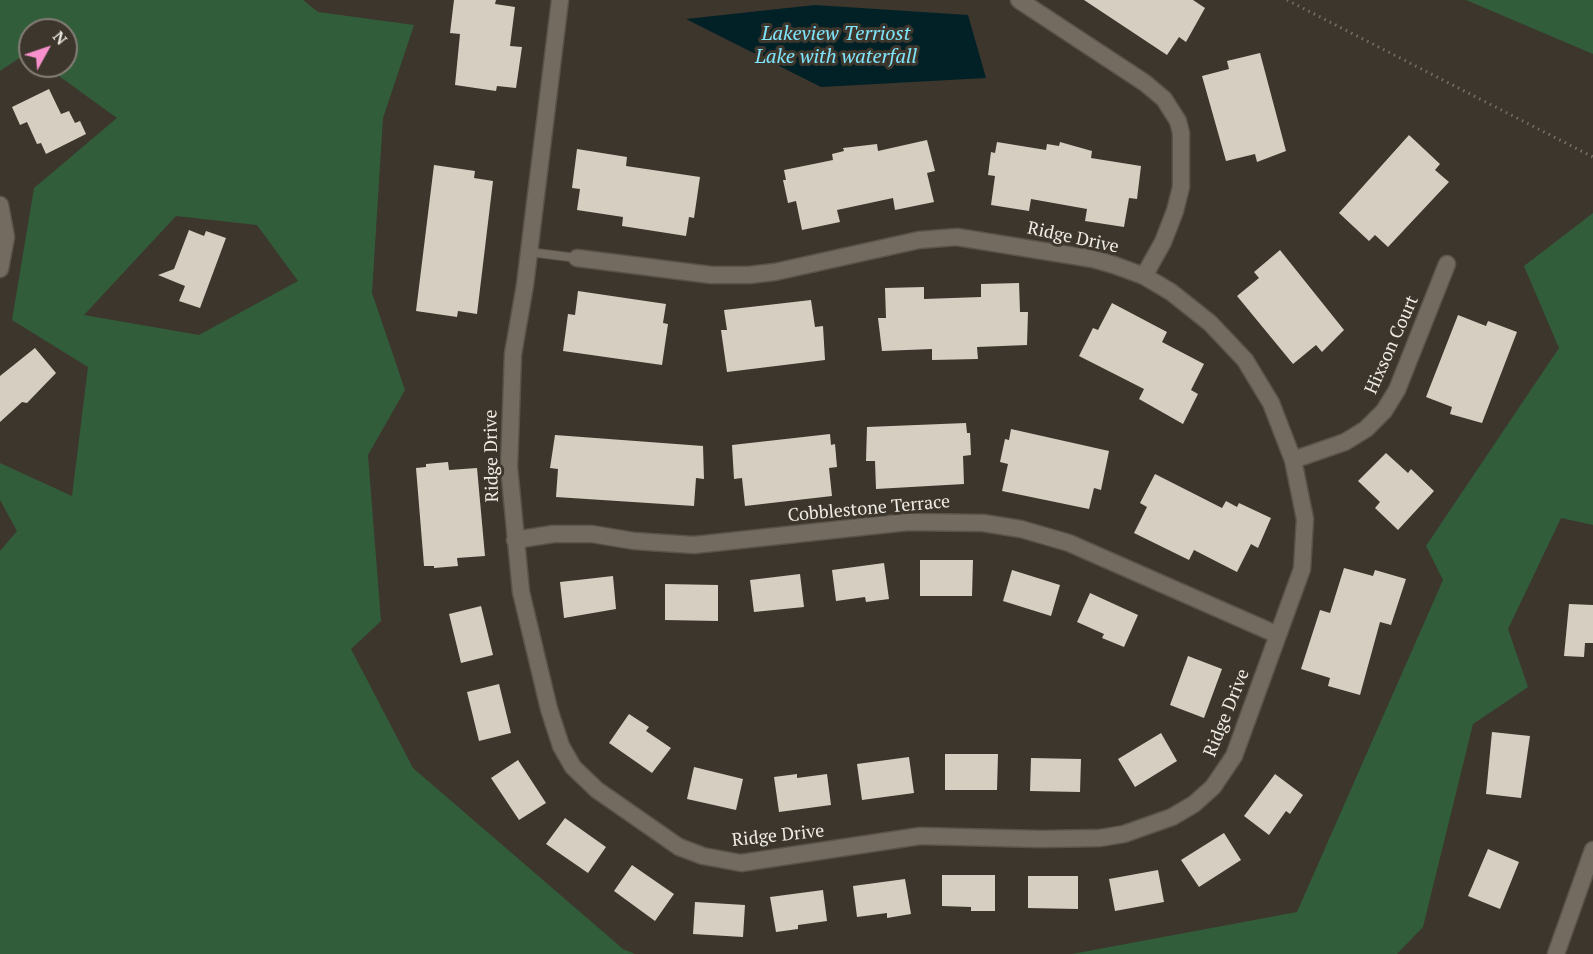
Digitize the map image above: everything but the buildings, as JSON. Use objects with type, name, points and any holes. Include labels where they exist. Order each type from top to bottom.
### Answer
[{"type":"street","name":"Ridge Drive","points":[[560,0],[529,252],[513,354],[509,467],[522,592],[549,710],[566,757],[589,783],[671,841],[703,856],[741,863],[920,836],[1100,838],[1149,827],[1194,804],[1221,778],[1234,756],[1302,569],[1305,544],[1302,494],[1293,460],[1271,403],[1245,360],[1210,323],[1171,292],[1144,276],[1093,259],[957,237],[920,240],[775,272],[749,275],[711,275],[577,258]]},
{"type":"street","points":[[1019,0],[1155,91],[1178,121],[1181,133],[1181,187],[1175,212],[1163,242],[1144,276]]},
{"type":"street","points":[[0,205],[6,237],[0,269]]},
{"type":"street","name":"Hixson Court","points":[[1293,460],[1345,442],[1366,429],[1384,411],[1397,390],[1447,264]]},
{"type":"street","name":"Cobblestone Terrace","points":[[515,540],[553,534],[592,534],[634,541],[694,545],[908,522],[983,523],[1021,529],[1069,543],[1278,635]]},
{"type":"street","points":[[1556,954],[1593,850]]},
{"type":"lane","name":"Ridge Drive","points":[[529,252],[577,258]]},
{"type":"path","points":[[1287,0],[1593,157]]},
{"type":"green space","points":[[0,0],[303,0],[318,12],[414,25],[383,118],[372,293],[405,390],[368,455],[381,621],[351,649],[413,768],[623,949],[635,954],[0,954],[0,551],[17,531],[0,500],[0,463],[72,496],[88,367],[12,320],[34,188],[117,118],[62,78],[78,78],[78,18],[18,18],[18,59],[0,71]],"holes":[[[176,216],[257,225],[298,281],[199,335],[84,315]]]},
{"type":"green space","points":[[1466,0],[1593,0],[1593,54]]},
{"type":"green space","points":[[1593,213],[1593,525],[1561,518],[1508,629],[1528,687],[1473,724],[1423,927],[1397,954],[1072,954],[1297,912],[1443,580],[1426,546],[1559,348],[1524,266]]},
{"type":"water","name":"Lakeview Terriost Lake with waterfall","points":[[815,5],[968,15],[986,78],[821,87],[686,19]]}]
